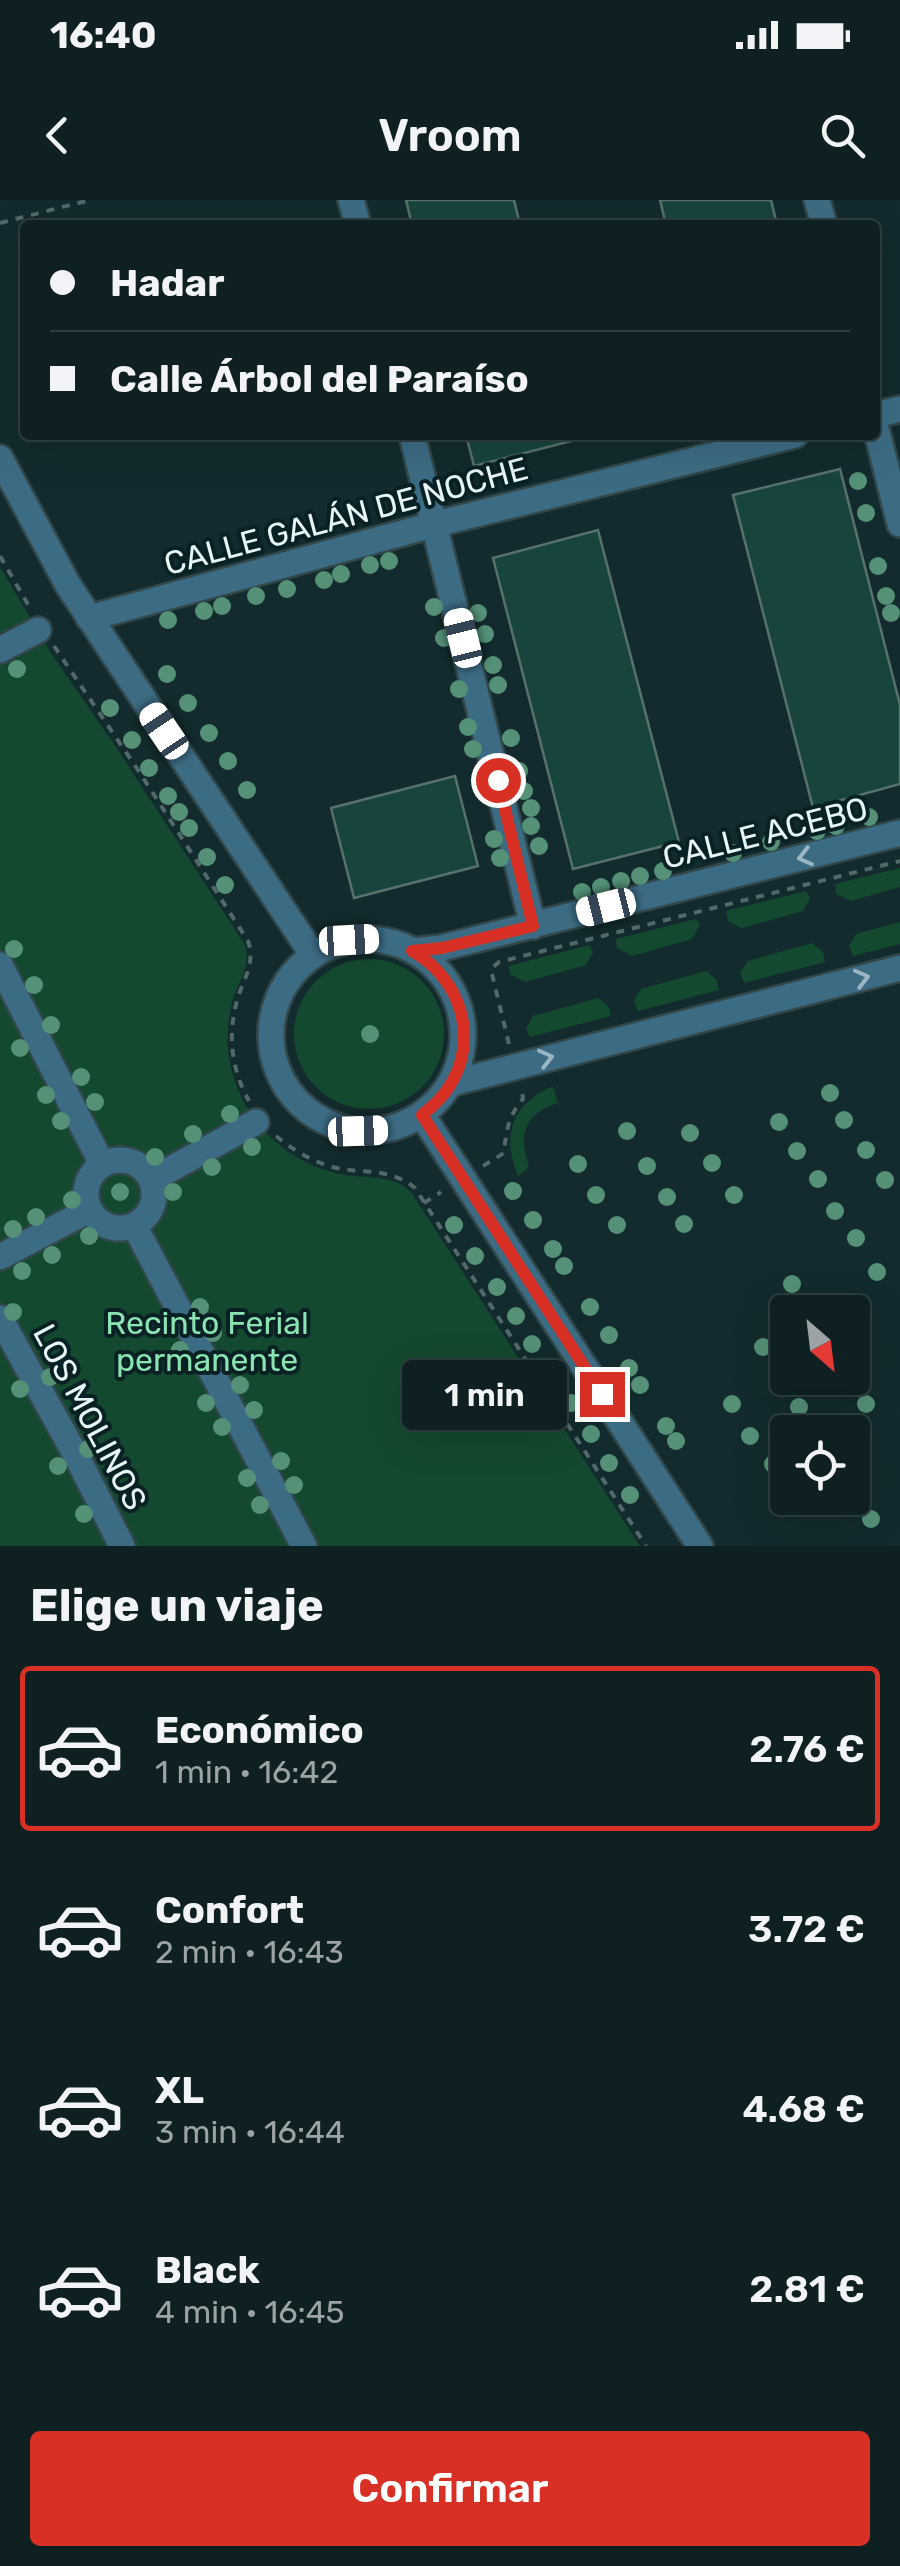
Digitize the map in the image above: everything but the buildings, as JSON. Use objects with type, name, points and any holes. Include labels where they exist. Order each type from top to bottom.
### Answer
[{"type":"street","points":[[413,440],[533,926]]},
{"type":"street","name":"CALLE GALÁN DE NOCHE","points":[[89,618],[436,524],[775,440]]},
{"type":"street","points":[[879,440],[900,524]]},
{"type":"street","points":[[0,458],[89,618],[313,955]]},
{"type":"street","points":[[0,650],[40,627]]},
{"type":"street","name":"CALLE ACEBO","points":[[412,951],[442,948],[533,926],[900,833]]},
{"type":"street","points":[[370,939],[412,951],[442,974],[460,1009],[464,1040],[452,1083],[443,1097],[402,1126],[358,1131],[329,1124],[304,1109],[284,1087],[272,1060],[269,1030],[275,1002],[290,976],[313,955],[332,945],[370,939]]},
{"type":"street","points":[[0,965],[102,1164]]},
{"type":"street","points":[[452,1083],[900,968]]},
{"type":"street","points":[[422,1115],[700,1546]]},
{"type":"street","points":[[151,1180],[259,1119]]},
{"type":"street","points":[[129,1160],[142,1166],[151,1180],[153,1204],[147,1216],[134,1225],[110,1227],[99,1222],[90,1210],[86,1186],[102,1164],[129,1160]]},
{"type":"street","points":[[0,1257],[90,1210]]},
{"type":"street","points":[[134,1225],[304,1546]]},
{"type":"street","name":"LOS MOLINOS","points":[[0,1318],[122,1546]]},
{"type":"path","points":[[0,224],[90,200]]},
{"type":"path","points":[[0,556],[40,627],[248,941],[252,953],[234,1014],[232,1054],[242,1088],[259,1119],[297,1152],[323,1164],[390,1173],[415,1188],[646,1546]]},
{"type":"path","points":[[508,1044],[492,974],[499,962],[900,861]]},
{"type":"path","points":[[486,1164],[504,1153],[507,1126],[520,1103]]},
{"type":"path","points":[[424,1202],[445,1189]]},
{"type":"green space","name":"Recinto Ferial permanente","points":[[0,567],[51,653],[245,945],[247,960],[232,1003],[228,1044],[234,1079],[254,1118],[285,1150],[304,1161],[346,1175],[388,1180],[411,1192],[640,1546],[0,1546]]},
{"type":"green space","points":[[900,868],[900,887],[851,901],[836,894],[835,884]]},
{"type":"green space","points":[[806,891],[810,898],[803,911],[742,928],[728,921],[726,911]]},
{"type":"green space","points":[[696,919],[700,925],[692,939],[632,956],[617,948],[616,939]]},
{"type":"green space","points":[[900,922],[900,944],[853,956],[849,946],[856,934]]},
{"type":"green space","points":[[812,943],[823,952],[825,962],[744,983],[740,973],[748,961]]},
{"type":"green space","points":[[589,945],[593,952],[586,965],[525,982],[510,974],[509,966]]},
{"type":"green space","points":[[369,959],[398,965],[422,981],[438,1005],[444,1034],[438,1063],[422,1087],[398,1103],[369,1109],[340,1103],[316,1087],[300,1063],[294,1034],[300,1005],[316,981],[340,965]]},
{"type":"green space","points":[[706,971],[717,980],[719,990],[638,1011],[634,1001],[641,989]]},
{"type":"green space","points":[[598,998],[609,1007],[611,1016],[530,1037],[526,1028],[533,1016]]},
{"type":"green space","points":[[553,1086],[558,1103],[531,1119],[524,1135],[529,1167],[518,1176],[511,1147],[514,1122],[528,1102]]},
{"type":"route","points":[[498,780],[533,926],[442,948],[412,951],[435,966],[452,988],[460,1009],[464,1040],[452,1083],[443,1097],[422,1115],[602,1394]]}]
